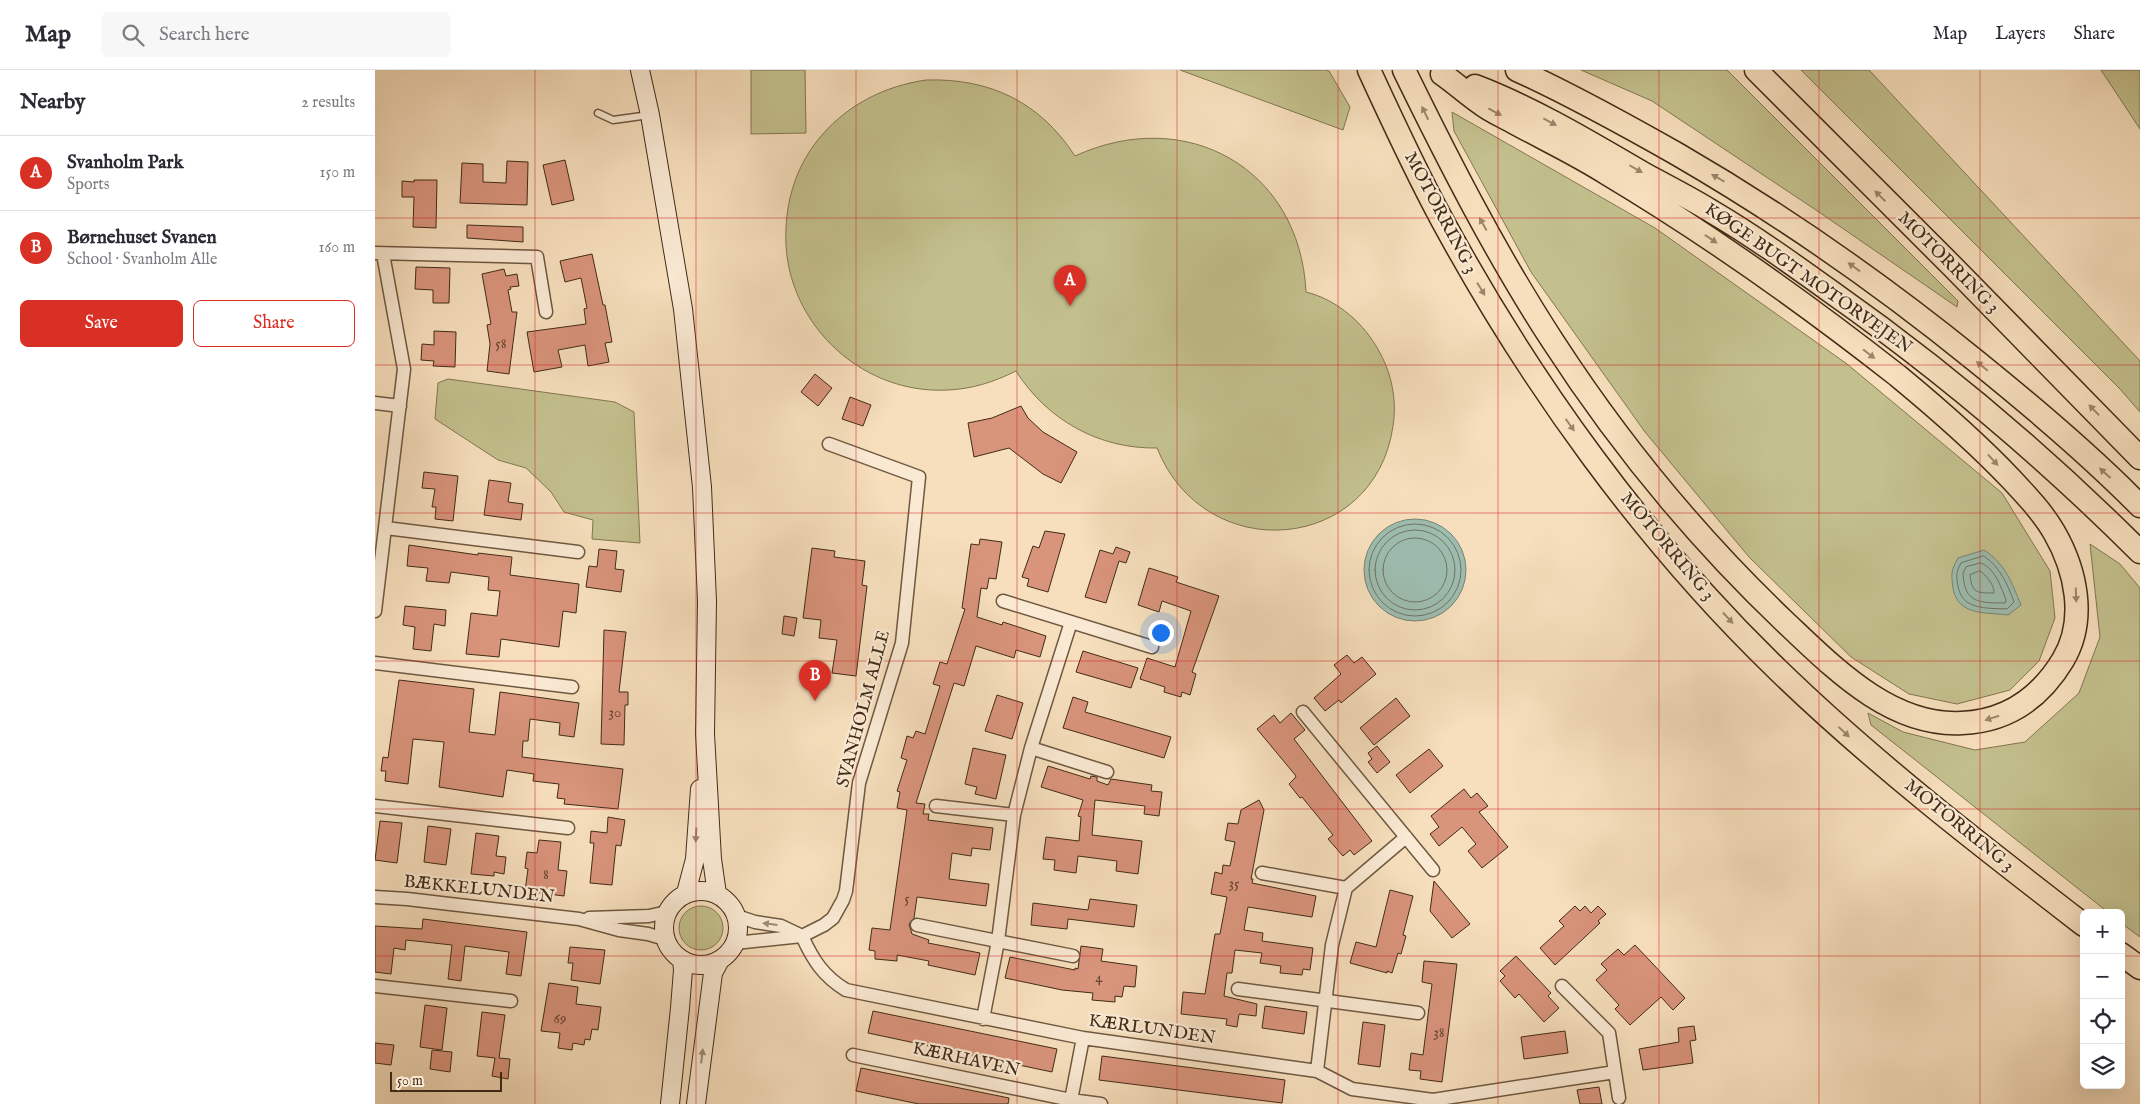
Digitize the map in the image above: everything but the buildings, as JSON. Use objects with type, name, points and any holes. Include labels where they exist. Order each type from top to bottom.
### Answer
[{"type":"highway","name":"MOTORRING 3","points":[[1369,70],[1441,217],[1477,281],[1540,383],[1591,454],[1663,545],[1728,618],[1778,670],[1855,741],[1935,809],[2080,922]]},
{"type":"highway","points":[[1404,70],[1446,156],[1506,266],[1553,341],[1626,446],[1682,515],[1749,587],[1843,675],[1874,698],[1903,712],[1930,721],[1958,724],[1984,721],[2010,713],[2032,699],[2052,678],[2068,652],[2077,618],[2075,585],[2067,559],[2053,530],[2025,494],[1980,447],[1928,401],[1839,330],[1757,270],[1603,170],[1481,105],[1438,72]]},
{"type":"highway","name":"KØGE BUGT MOTORVEJEN","points":[[1517,70],[1609,115],[1729,184],[1815,239],[1910,307],[2031,405],[2140,506]]},
{"type":"highway","name":"MOTORRING 3","points":[[1755,70],[1960,274],[2140,458]]},
{"type":"highway","name":"KØGE BUGT MOTORVEJEN","points":[[1438,72],[1485,90],[1593,144],[1711,211],[1794,265],[1898,338],[2010,430],[2103,515],[2140,552]]},
{"type":"highway","points":[[2125,957],[2140,968]]},
{"type":"street","points":[[641,70],[683,309],[702,487],[707,601],[705,734],[695,859],[686,893]]},
{"type":"street","points":[[375,611],[379,550],[386,528],[404,368],[379,253],[537,257],[546,312]]},
{"type":"street","points":[[375,403],[401,406]]},
{"type":"street","name":"SVANHOLM ALLE","points":[[735,943],[802,936],[824,925],[833,918],[839,909],[846,891],[859,783],[902,644],[919,476],[829,444]]},
{"type":"street","points":[[386,528],[578,552]]},
{"type":"street","points":[[1003,601],[1152,647]]},
{"type":"street","points":[[983,1019],[998,941],[1014,816],[1031,748],[1071,622]]},
{"type":"street","points":[[375,663],[572,687]]},
{"type":"street","points":[[1303,712],[1433,870]]},
{"type":"street","points":[[705,734],[712,860],[717,894]]},
{"type":"street","points":[[1031,748],[1107,772]]},
{"type":"street","points":[[375,806],[568,828]]},
{"type":"street","points":[[936,806],[1014,816]]},
{"type":"street","points":[[1317,1071],[1332,945],[1346,888],[1405,837]]},
{"type":"street","points":[[1262,873],[1346,888]]},
{"type":"street","points":[[696,1104],[713,973],[720,960],[731,950],[738,934],[737,916],[732,907],[717,894],[702,890],[686,893],[675,901],[667,912],[663,925],[665,939],[671,951],[682,960],[701,965],[720,960]]},
{"type":"street","name":"BÆKKELUNDEN","points":[[375,897],[579,919],[619,930],[648,934],[665,939]]},
{"type":"street","name":"BÆKKELUNDEN","points":[[579,919],[649,916],[667,912]]},
{"type":"street","points":[[737,916],[755,922],[781,926],[802,936]]},
{"type":"street","points":[[917,926],[1073,956]]},
{"type":"street","name":"KÆRLUNDEN","points":[[802,936],[820,969],[831,981],[845,990],[1083,1038],[1317,1071],[1351,1089],[1433,1100],[1615,1072]]},
{"type":"street","points":[[670,1104],[681,1008],[682,960]]},
{"type":"street","points":[[375,986],[511,1001]]},
{"type":"street","points":[[1562,986],[1609,1034],[1619,1098]]},
{"type":"street","points":[[1238,989],[1418,1013]]},
{"type":"street","points":[[1071,1100],[1083,1038]]},
{"type":"street","name":"KÆRHAVEN","points":[[853,1055],[1071,1100],[1101,1104]]},
{"type":"lane","points":[[599,113],[613,120],[650,115]]},
{"type":"shaded area","points":[[751,70],[805,70],[806,133],[751,134]]},
{"type":"shaded area","points":[[1180,70],[1326,70],[1329,71],[1350,107],[1343,130]]},
{"type":"shaded area","points":[[1581,70],[1727,70],[1958,301],[1957,307],[1652,101]]},
{"type":"shaded area","points":[[1801,70],[1869,70],[2140,361],[2140,412],[2120,389]]},
{"type":"shaded area","points":[[2101,70],[2140,70],[2140,129]]},
{"type":"shaded area","points":[[926,80],[949,80],[971,83],[1011,97],[1046,121],[1075,156],[1117,142],[1157,138],[1195,144],[1230,158],[1260,181],[1283,211],[1299,248],[1306,292],[1340,307],[1358,323],[1374,342],[1388,370],[1394,398],[1393,426],[1380,468],[1355,500],[1323,520],[1286,530],[1248,527],[1212,513],[1180,487],[1157,448],[1115,443],[1095,437],[1076,428],[1043,404],[1016,371],[991,382],[966,388],[948,390],[915,388],[884,379],[856,365],[831,345],[811,320],[797,292],[788,262],[787,216],[796,179],[814,145],[844,114],[882,92]]},
{"type":"shaded area","points":[[1452,112],[1655,228],[1847,364],[2002,493],[2050,571],[2055,618],[2039,661],[2010,690],[1957,704],[1909,694],[1851,657],[1749,557],[1645,432],[1531,272],[1454,131]]},
{"type":"shaded area","points":[[448,379],[615,402],[634,412],[640,543],[592,539],[593,520],[564,512],[551,492],[526,468],[498,460],[435,419],[438,383]]},
{"type":"shaded area","points":[[2090,544],[2120,564],[2140,588],[2140,937],[2125,926],[2125,909],[2104,909],[1871,725],[1868,713],[1903,732],[1975,750],[2025,742],[2079,693],[2100,637]]},
{"type":"shaded area","points":[[701,906],[713,910],[719,916],[723,928],[719,940],[713,946],[701,950],[689,946],[683,940],[679,928],[683,916],[689,910]]},
{"type":"water","points":[[1415,519],[1434,523],[1451,534],[1462,551],[1466,570],[1462,589],[1451,606],[1434,617],[1415,621],[1396,617],[1379,606],[1368,589],[1364,570],[1368,551],[1379,534],[1396,523]]},
{"type":"water","points":[[1984,550],[2003,568],[2011,581],[2021,605],[2008,615],[1974,611],[1960,604],[1956,597],[1952,575],[1958,558]]},
{"type":"place","name":"Svanholm Park","points":[[1070,306]]},
{"type":"place","name":"Børnehuset Svanen","points":[[815,701]]}]
